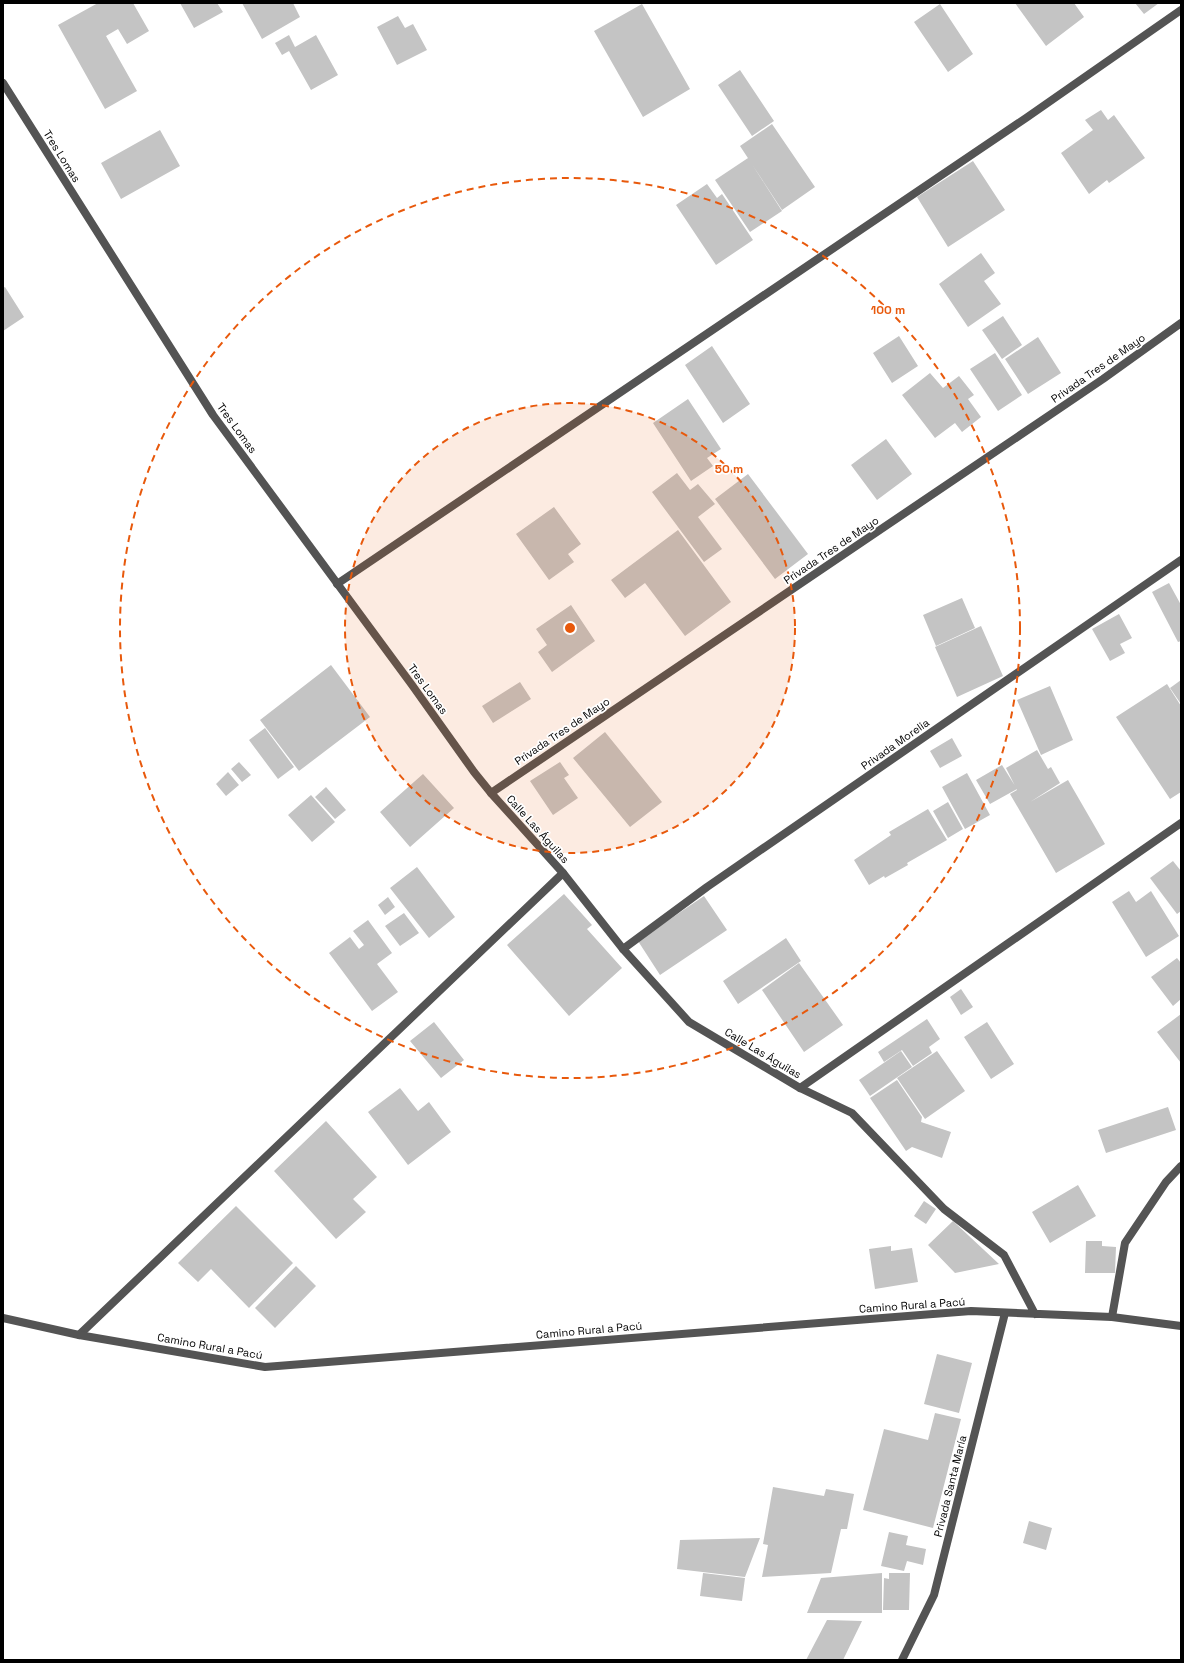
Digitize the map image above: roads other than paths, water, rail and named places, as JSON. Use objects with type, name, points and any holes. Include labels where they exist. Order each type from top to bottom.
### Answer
[{"type":"street","points":[[337,584],[1019,122],[1181,10]]},
{"type":"street","name":"Tres Lomas","points":[[3,82],[213,415],[474,772],[491,793]]},
{"type":"street","name":"Privada Tres de Mayo","points":[[491,793],[1096,383],[1181,323]]},
{"type":"street","name":"Privada Morelia","points":[[623,949],[707,887],[1181,560]]},
{"type":"street","name":"Calle Las Águilas","points":[[491,793],[563,873],[623,949],[689,1022],[800,1088],[852,1113],[944,1209],[1004,1255],[1035,1314]]},
{"type":"street","points":[[800,1088],[1181,823]]},
{"type":"street","points":[[79,1335],[563,873]]},
{"type":"street","points":[[1112,1317],[1125,1243],[1166,1182],[1181,1166]]},
{"type":"street","name":"Camino Rural a Pacú","points":[[3,1318],[79,1335],[265,1367],[970,1311],[1112,1317],[1181,1326]]},
{"type":"street","name":"Privada Santa María","points":[[902,1660],[934,1595],[1005,1313]]}]
